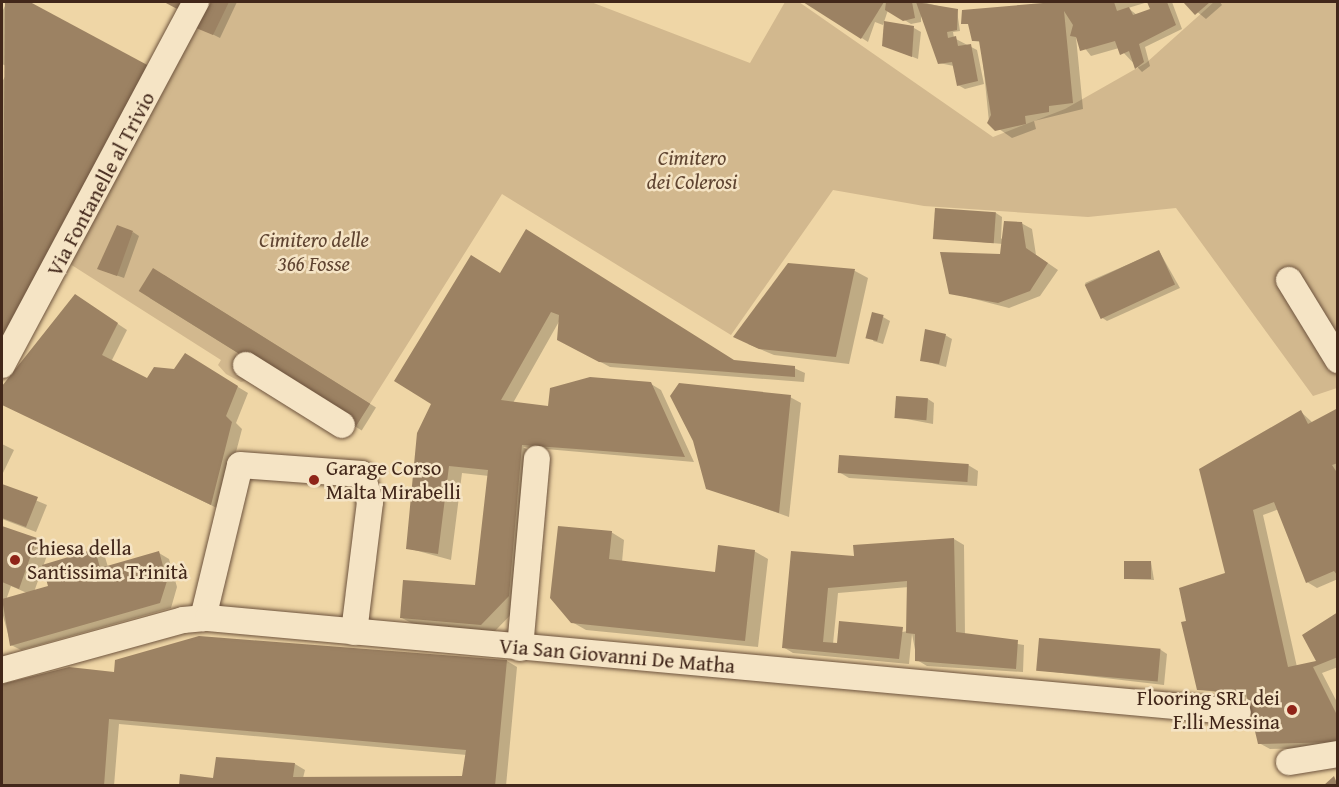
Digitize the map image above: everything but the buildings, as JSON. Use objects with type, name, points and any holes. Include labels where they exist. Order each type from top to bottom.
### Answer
[{"type":"street","name":"Via Fontanelle al Trivio","points":[[2,365],[196,2]]},
{"type":"street","points":[[1289,280],[1338,360]]},
{"type":"street","points":[[246,365],[342,425]]},
{"type":"street","points":[[520,648],[537,459]]},
{"type":"street","points":[[203,618],[240,465],[362,474],[370,502],[354,632]]},
{"type":"street","name":"Via San Giovanni De Matha","points":[[2,670],[203,618],[1238,712]]},
{"type":"street","points":[[1289,762],[1338,754]]},
{"type":"path","points":[[1338,206],[1338,226]]},
{"type":"green space","points":[[211,2],[591,2],[750,63],[785,2],[799,2],[993,137],[1065,109],[1146,63],[1214,2],[1337,2],[1337,388],[1313,396],[1176,208],[1088,217],[924,206],[833,190],[731,335],[502,194],[349,437],[252,379],[241,382],[226,374],[218,365],[221,360],[70,264]]},
{"type":"place","name":"Garage Corso Malta Mirabelli","points":[[314,480]]},
{"type":"place","name":"Chiesa della Santissima Trinità","points":[[15,560]]},
{"type":"place","name":"Flooring SRL dei F.lli Messina","points":[[1292,710]]},
{"type":"park label","name":"Cimitero dei Colerosi","points":[[692,170]]},
{"type":"park label","name":"Cimitero delle 366 Fosse","points":[[314,252]]}]
